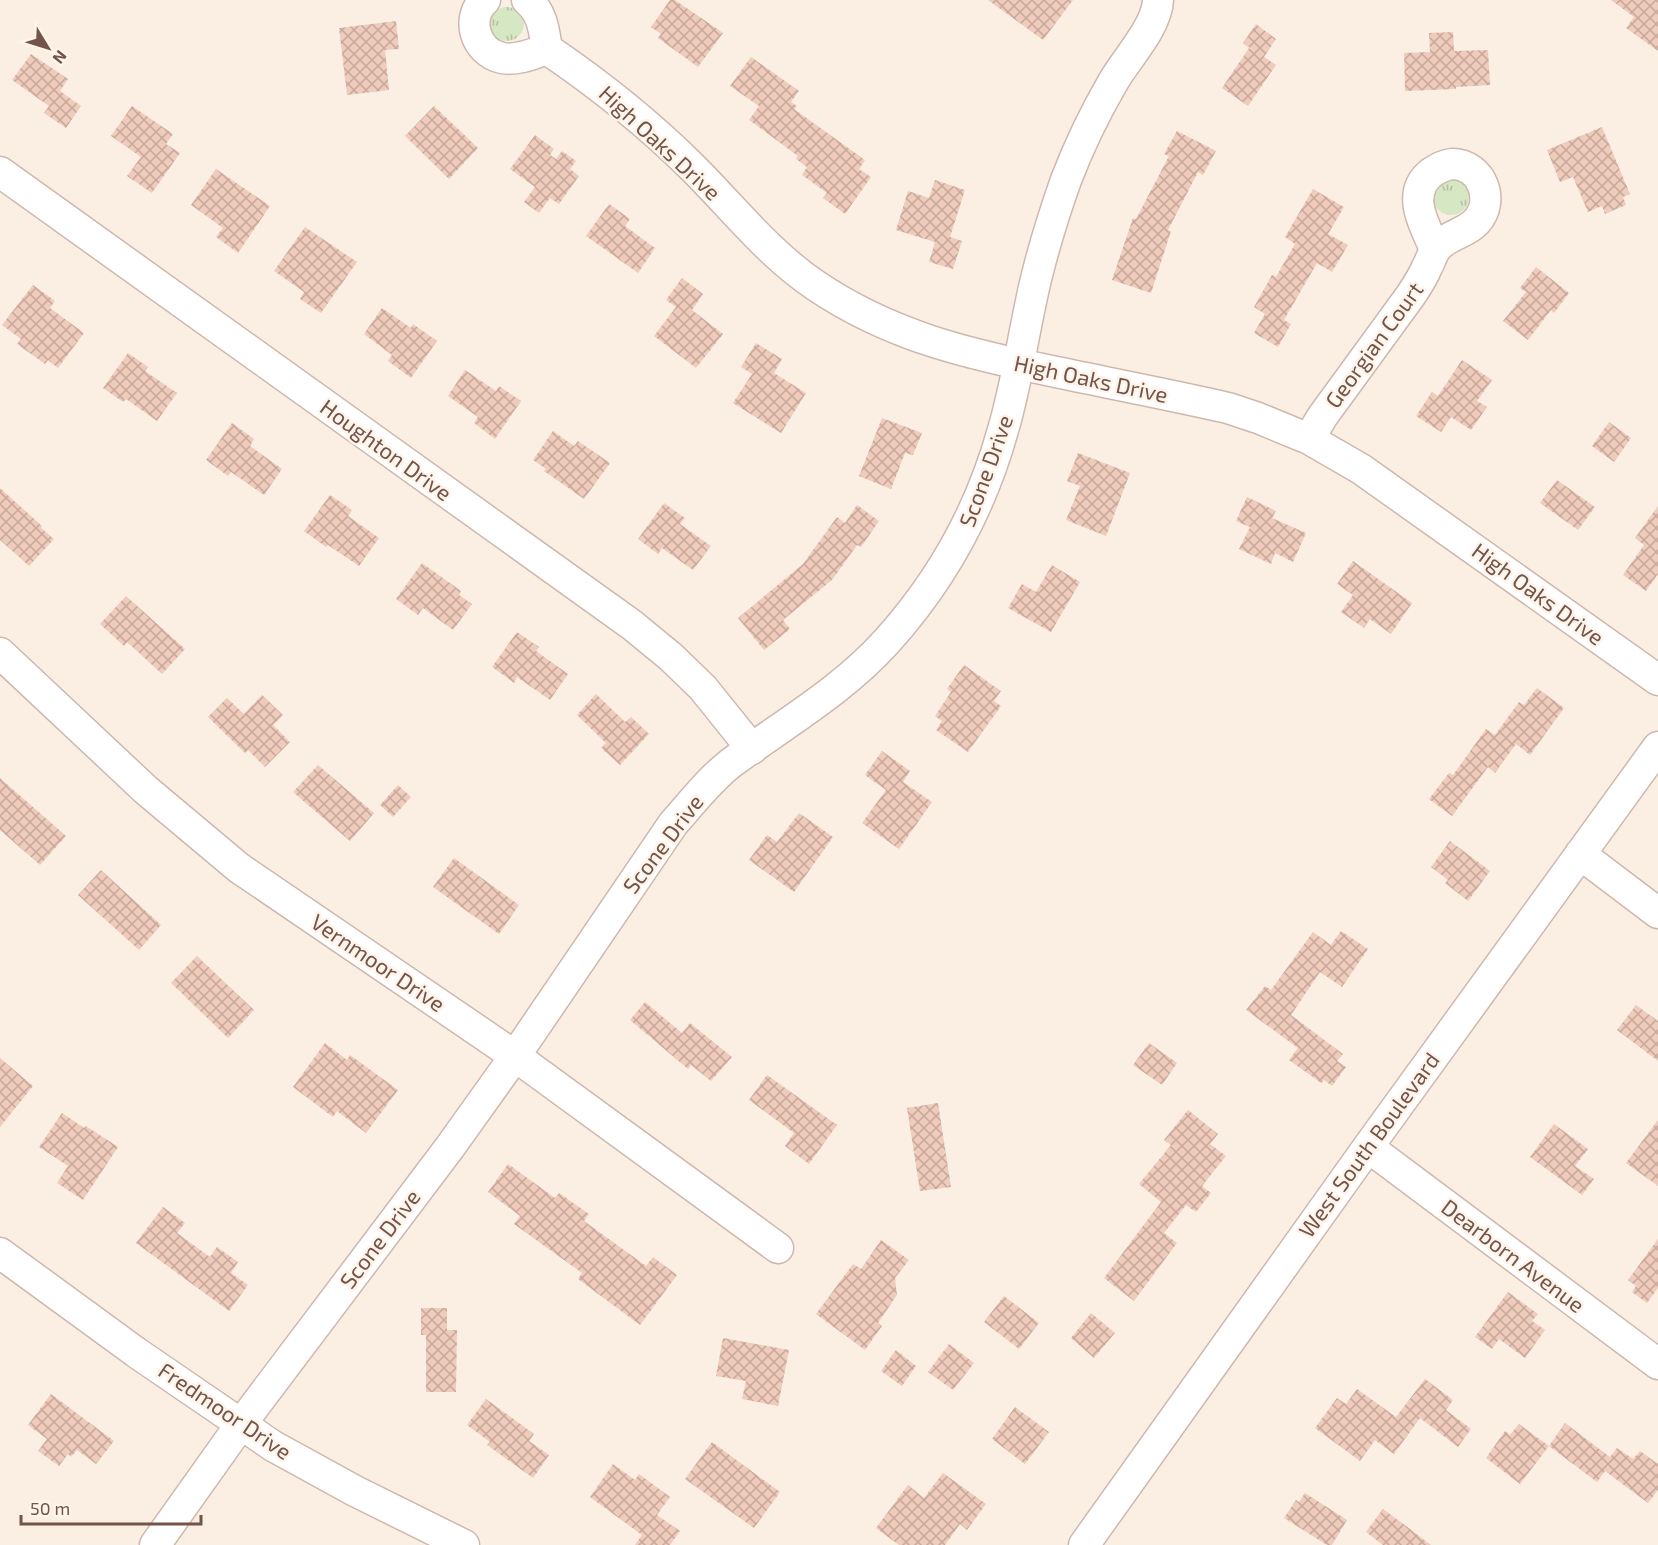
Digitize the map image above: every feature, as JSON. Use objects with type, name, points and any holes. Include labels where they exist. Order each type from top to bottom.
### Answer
[{"type":"street","points":[[485,0],[478,8],[474,18],[478,41],[492,55],[504,59],[518,58],[547,49],[538,12],[527,0]]},
{"type":"street","name":"Scone Drive","points":[[155,1545],[241,1424],[450,1147],[673,824],[696,797],[729,765],[854,673],[885,643],[937,578],[961,537],[994,461],[1004,428],[1037,276],[1066,180],[1081,144],[1109,90],[1149,26],[1158,7],[1158,0]]},
{"type":"street","name":"High Oaks Drive","points":[[547,49],[619,100],[695,170],[764,243],[814,284],[874,319],[945,347],[1228,408],[1309,439],[1335,452],[1376,479],[1658,680]]},
{"type":"street","name":"Houghton Drive","points":[[0,172],[632,625],[671,657],[703,688],[752,749]]},
{"type":"street","name":"Georgian Court","points":[[1309,439],[1322,417],[1422,278],[1435,249]]},
{"type":"street","name":"Vernmoor Drive","points":[[0,653],[146,790],[239,868],[515,1056],[778,1248]]},
{"type":"street","name":"West South Boulevard","points":[[1084,1545],[1368,1147],[1658,747]]},
{"type":"street","points":[[1580,854],[1658,913]]},
{"type":"street","name":"Dearborn Avenue","points":[[1368,1147],[1658,1364]]},
{"type":"street","name":"Fredmoor Drive","points":[[0,1252],[129,1347],[241,1424],[312,1468],[465,1545]]},
{"type":"green space","points":[[507,7],[519,12],[524,24],[519,36],[507,41],[495,36],[490,24],[495,12]]},
{"type":"green space","points":[[1451,179],[1463,185],[1469,197],[1463,209],[1451,215],[1439,209],[1433,197],[1439,185]]},
{"type":"building","points":[[670,0],[675,0],[723,33],[698,67],[658,38],[661,34],[651,27]]},
{"type":"building","points":[[988,0],[1073,0],[1043,40]]},
{"type":"building","points":[[1611,0],[1658,0],[1658,51],[1626,28],[1634,17]]},
{"type":"building","points":[[396,21],[399,49],[385,50],[389,90],[347,95],[339,28]]},
{"type":"building","points":[[1256,24],[1276,39],[1264,57],[1276,65],[1248,106],[1222,88],[1249,48],[1254,51],[1243,43]]},
{"type":"building","points":[[1453,32],[1454,51],[1488,50],[1490,85],[1405,91],[1404,53],[1430,52],[1429,33]]},
{"type":"building","points":[[31,54],[68,79],[60,91],[81,106],[66,128],[44,113],[49,106],[12,80]]},
{"type":"building","points":[[751,57],[799,91],[791,102],[797,106],[794,109],[865,160],[859,169],[871,177],[845,214],[823,198],[827,193],[802,175],[807,167],[796,159],[798,156],[749,120],[759,106],[730,86]]},
{"type":"building","points":[[132,106],[173,134],[166,144],[180,153],[152,193],[127,176],[141,157],[111,136]]},
{"type":"building","points":[[434,106],[478,148],[449,179],[405,136]]},
{"type":"building","points":[[1602,127],[1630,194],[1623,197],[1626,205],[1605,214],[1602,206],[1588,212],[1573,177],[1560,182],[1547,150]]},
{"type":"building","points":[[1177,131],[1216,151],[1203,175],[1198,172],[1168,230],[1171,231],[1151,293],[1112,280],[1133,218],[1136,219],[1169,156],[1164,154]]},
{"type":"building","points":[[535,135],[554,149],[550,155],[556,159],[562,151],[576,161],[570,169],[579,176],[559,204],[550,198],[539,213],[524,202],[535,187],[510,169]]},
{"type":"building","points":[[216,169],[270,206],[238,253],[216,237],[223,228],[191,205]]},
{"type":"building","points":[[935,180],[965,190],[950,237],[962,241],[953,269],[929,262],[935,242],[896,230],[908,191],[929,198]]},
{"type":"building","points":[[1313,189],[1344,207],[1328,234],[1348,245],[1332,272],[1317,263],[1284,320],[1291,324],[1278,347],[1254,333],[1265,314],[1254,307],[1272,275],[1276,277],[1295,244],[1285,237]]},
{"type":"building","points":[[609,204],[630,219],[625,226],[655,248],[638,273],[586,236]]},
{"type":"building","points":[[305,227],[357,262],[321,313],[300,299],[304,292],[274,271]]},
{"type":"building","points":[[1536,267],[1569,293],[1554,313],[1551,310],[1528,340],[1503,321],[1526,292],[1520,288]]},
{"type":"building","points":[[682,278],[703,294],[692,310],[723,334],[696,368],[654,336],[676,307],[666,300]]},
{"type":"building","points":[[33,285],[55,301],[50,308],[84,333],[58,368],[48,360],[45,364],[17,344],[21,339],[2,325]]},
{"type":"building","points":[[382,308],[411,328],[413,324],[437,341],[411,378],[388,361],[392,355],[364,334]]},
{"type":"building","points":[[756,343],[782,359],[774,373],[806,393],[781,433],[733,403],[752,374],[741,367]]},
{"type":"building","points":[[128,353],[148,367],[145,371],[177,393],[157,421],[126,399],[123,402],[103,388]]},
{"type":"building","points":[[1462,360],[1492,380],[1477,401],[1487,407],[1471,430],[1451,417],[1441,432],[1416,416],[1432,392],[1438,396]]},
{"type":"building","points":[[465,370],[496,391],[499,386],[521,401],[495,439],[474,423],[478,417],[448,396]]},
{"type":"building","points":[[882,418],[922,433],[913,455],[905,453],[891,489],[859,476]]},
{"type":"building","points":[[1609,422],[1631,438],[1614,462],[1592,446]]},
{"type":"building","points":[[232,423],[254,439],[250,446],[282,469],[264,495],[231,472],[228,476],[206,460]]},
{"type":"building","points":[[553,431],[574,446],[578,441],[610,463],[584,499],[544,471],[546,469],[533,460]]},
{"type":"building","points":[[1078,453],[1130,473],[1106,536],[1066,520],[1080,486],[1067,481]]},
{"type":"building","points":[[1557,480],[1595,507],[1578,530],[1540,503]]},
{"type":"building","points":[[0,488],[54,539],[29,566],[0,540]]},
{"type":"building","points":[[330,495],[352,510],[348,516],[379,538],[359,566],[304,531]]},
{"type":"building","points":[[1247,497],[1276,511],[1272,518],[1306,533],[1293,562],[1275,553],[1271,564],[1239,549],[1250,527],[1236,521]]},
{"type":"building","points":[[664,503],[685,518],[680,524],[711,546],[693,570],[662,548],[658,554],[638,539]]},
{"type":"building","points":[[857,505],[879,521],[861,547],[857,545],[832,580],[783,620],[790,629],[764,650],[738,618],[803,564],[837,517],[845,523]]},
{"type":"building","points":[[1658,506],[1658,574],[1646,591],[1623,575],[1644,545],[1635,538]]},
{"type":"building","points":[[1353,561],[1412,603],[1391,634],[1370,619],[1364,628],[1341,612],[1353,595],[1337,584]]},
{"type":"building","points":[[422,563],[461,591],[459,595],[472,604],[453,630],[423,608],[418,615],[396,599]]},
{"type":"building","points":[[1052,565],[1080,582],[1051,632],[1008,608],[1022,584],[1036,592]]},
{"type":"building","points":[[126,596],[185,649],[162,674],[127,642],[124,646],[100,624]]},
{"type":"building","points":[[517,632],[539,647],[536,651],[568,674],[550,700],[517,677],[514,683],[492,667]]},
{"type":"building","points":[[964,665],[1001,691],[994,701],[1001,706],[968,752],[936,730],[942,721],[935,716],[951,692],[947,689]]},
{"type":"building","points":[[1537,688],[1564,708],[1530,755],[1516,744],[1495,773],[1488,767],[1452,816],[1429,799],[1449,773],[1453,775],[1486,729],[1495,735],[1519,702],[1524,705]]},
{"type":"building","points":[[596,694],[625,722],[631,717],[649,734],[620,765],[601,748],[606,743],[577,715]]},
{"type":"building","points":[[262,695],[283,715],[273,725],[290,742],[265,767],[248,750],[245,753],[208,717],[227,698],[244,714]]},
{"type":"building","points":[[882,751],[910,771],[903,782],[932,802],[899,849],[862,823],[886,790],[865,775]]},
{"type":"building","points":[[318,765],[374,813],[350,841],[293,792]]},
{"type":"building","points":[[0,778],[66,836],[40,865],[0,830]]},
{"type":"building","points":[[398,785],[411,797],[393,817],[380,805]]},
{"type":"building","points":[[799,813],[833,837],[794,892],[749,860],[767,835],[777,842]]},
{"type":"building","points":[[1450,841],[1490,871],[1468,901],[1445,883],[1448,880],[1431,867]]},
{"type":"building","points":[[454,858],[519,905],[499,934],[433,887]]},
{"type":"building","points":[[101,870],[161,925],[139,950],[78,895]]},
{"type":"building","points":[[1341,931],[1368,949],[1342,987],[1320,972],[1291,1015],[1343,1054],[1337,1061],[1346,1067],[1332,1086],[1324,1080],[1321,1083],[1289,1060],[1298,1048],[1246,1010],[1265,986],[1271,990],[1313,932],[1331,945]]},
{"type":"building","points":[[197,956],[254,1010],[228,1038],[171,983]]},
{"type":"building","points":[[645,1002],[682,1033],[690,1023],[732,1057],[711,1081],[691,1065],[688,1069],[630,1020]]},
{"type":"building","points":[[1636,1005],[1658,1021],[1658,1061],[1617,1030]]},
{"type":"building","points":[[325,1043],[347,1060],[350,1055],[398,1090],[366,1133],[337,1111],[333,1117],[293,1087]]},
{"type":"building","points":[[1149,1043],[1177,1063],[1162,1085],[1133,1065]]},
{"type":"building","points":[[0,1058],[33,1086],[0,1127]]},
{"type":"building","points":[[767,1075],[837,1125],[809,1164],[785,1146],[794,1133],[749,1100]]},
{"type":"building","points":[[938,1103],[951,1187],[920,1191],[907,1108]]},
{"type":"building","points":[[1188,1110],[1218,1134],[1210,1144],[1226,1156],[1202,1186],[1211,1193],[1196,1212],[1186,1205],[1164,1233],[1177,1243],[1134,1301],[1104,1278],[1161,1202],[1139,1184],[1171,1145],[1164,1140]]},
{"type":"building","points":[[62,1113],[118,1147],[83,1200],[57,1183],[68,1166],[39,1147]]},
{"type":"building","points":[[1658,1120],[1658,1186],[1626,1163]]},
{"type":"building","points":[[1554,1124],[1588,1149],[1575,1166],[1594,1179],[1582,1195],[1530,1157]]},
{"type":"building","points":[[508,1164],[555,1198],[559,1193],[589,1214],[584,1221],[646,1266],[653,1257],[677,1275],[640,1325],[578,1279],[582,1273],[514,1224],[520,1216],[488,1192]]},
{"type":"building","points":[[163,1207],[185,1223],[177,1233],[210,1257],[217,1247],[238,1262],[231,1273],[248,1285],[229,1311],[136,1243]]},
{"type":"building","points":[[1658,1239],[1658,1288],[1647,1303],[1632,1292],[1636,1286],[1628,1280]]},
{"type":"building","points":[[881,1240],[909,1260],[895,1278],[897,1295],[878,1323],[882,1326],[865,1350],[816,1314],[853,1264],[861,1269]]},
{"type":"building","points":[[1508,1292],[1538,1314],[1532,1321],[1545,1330],[1525,1358],[1499,1339],[1492,1349],[1475,1337]]},
{"type":"building","points":[[1004,1296],[1039,1323],[1019,1349],[984,1322]]},
{"type":"building","points":[[421,1308],[447,1308],[447,1330],[457,1330],[456,1392],[426,1392],[426,1335],[421,1335]]},
{"type":"building","points":[[1091,1313],[1115,1333],[1094,1358],[1071,1338]]},
{"type":"building","points":[[723,1338],[789,1350],[778,1406],[742,1399],[746,1381],[716,1376]]},
{"type":"building","points":[[949,1344],[974,1363],[953,1390],[928,1372]]},
{"type":"building","points":[[896,1350],[916,1366],[902,1386],[881,1371]]},
{"type":"building","points":[[1425,1379],[1453,1400],[1446,1410],[1471,1429],[1458,1447],[1420,1418],[1394,1454],[1375,1440],[1360,1461],[1315,1428],[1337,1398],[1346,1404],[1357,1389],[1396,1417]]},
{"type":"building","points":[[51,1394],[114,1441],[96,1464],[77,1450],[71,1457],[68,1454],[59,1466],[38,1451],[47,1439],[28,1425]]},
{"type":"building","points":[[486,1399],[534,1434],[529,1441],[549,1455],[533,1478],[487,1445],[490,1442],[467,1425]]},
{"type":"building","points":[[1015,1407],[1049,1432],[1025,1464],[992,1439]]},
{"type":"building","points":[[1565,1423],[1610,1457],[1617,1448],[1633,1459],[1640,1451],[1658,1464],[1658,1490],[1648,1503],[1605,1471],[1597,1482],[1549,1446]]},
{"type":"building","points":[[1519,1424],[1549,1446],[1520,1484],[1486,1458],[1505,1431],[1510,1435]]},
{"type":"building","points":[[712,1442],[780,1492],[754,1528],[685,1479]]},
{"type":"building","points":[[613,1464],[635,1480],[639,1474],[670,1497],[657,1515],[680,1531],[670,1545],[635,1545],[642,1535],[590,1497]]},
{"type":"building","points":[[943,1473],[986,1504],[967,1530],[960,1524],[945,1545],[899,1545],[876,1528],[908,1485],[924,1498]]},
{"type":"building","points":[[1305,1493],[1347,1520],[1332,1545],[1327,1545],[1284,1518],[1296,1500],[1299,1502]]},
{"type":"building","points":[[1383,1509],[1431,1545],[1383,1545],[1366,1532]]}]
